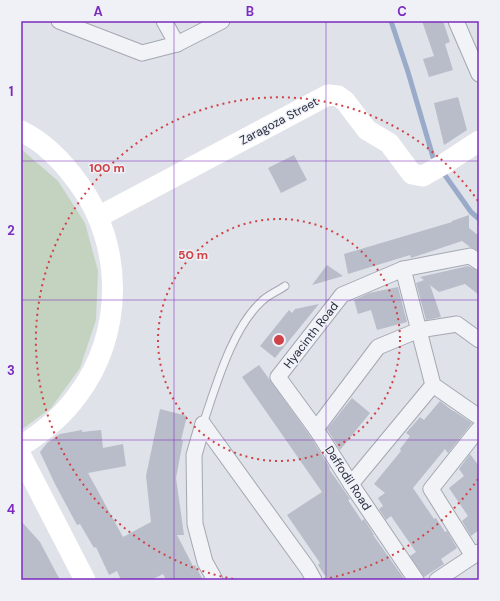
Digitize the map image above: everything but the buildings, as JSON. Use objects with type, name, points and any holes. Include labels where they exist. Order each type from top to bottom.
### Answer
[{"type":"street","points":[[59,21],[142,53],[176,44],[222,21]]},
{"type":"street","points":[[164,21],[176,44]]},
{"type":"street","points":[[456,21],[479,74]]},
{"type":"street","name":"Zaragoza Street","points":[[98,217],[328,95],[338,96],[345,101],[367,130],[389,143],[412,174],[423,176],[479,141]]},
{"type":"street","points":[[21,131],[48,149],[68,169],[85,192],[98,217],[107,242],[112,269],[113,296],[110,322],[103,348],[92,373],[78,396],[60,416],[40,434],[21,446]]},
{"type":"street","name":"Hyacinth Road","points":[[278,377],[342,295],[404,269],[470,256],[479,262]]},
{"type":"street","points":[[404,269],[433,385],[479,417]]},
{"type":"street","points":[[316,429],[378,347],[419,330],[457,324],[479,340]]},
{"type":"street","name":"Daffodil Road","points":[[278,377],[316,429],[350,484],[416,580]]},
{"type":"street","points":[[350,484],[433,385]]},
{"type":"street","points":[[203,424],[194,455],[195,524],[205,562],[215,580]]},
{"type":"street","points":[[203,424],[314,580]]},
{"type":"street","points":[[437,580],[476,554],[431,489],[477,436]]},
{"type":"street","points":[[21,456],[85,580]]},
{"type":"lane","points":[[203,424],[229,352],[237,335],[262,300],[285,286]]},
{"type":"green space","points":[[21,149],[58,181],[85,223],[98,271],[96,320],[80,368],[51,408],[21,430]]},
{"type":"waterway","points":[[391,21],[433,157],[437,162]]},
{"type":"waterway","points":[[442,171],[471,212],[479,219]]}]
